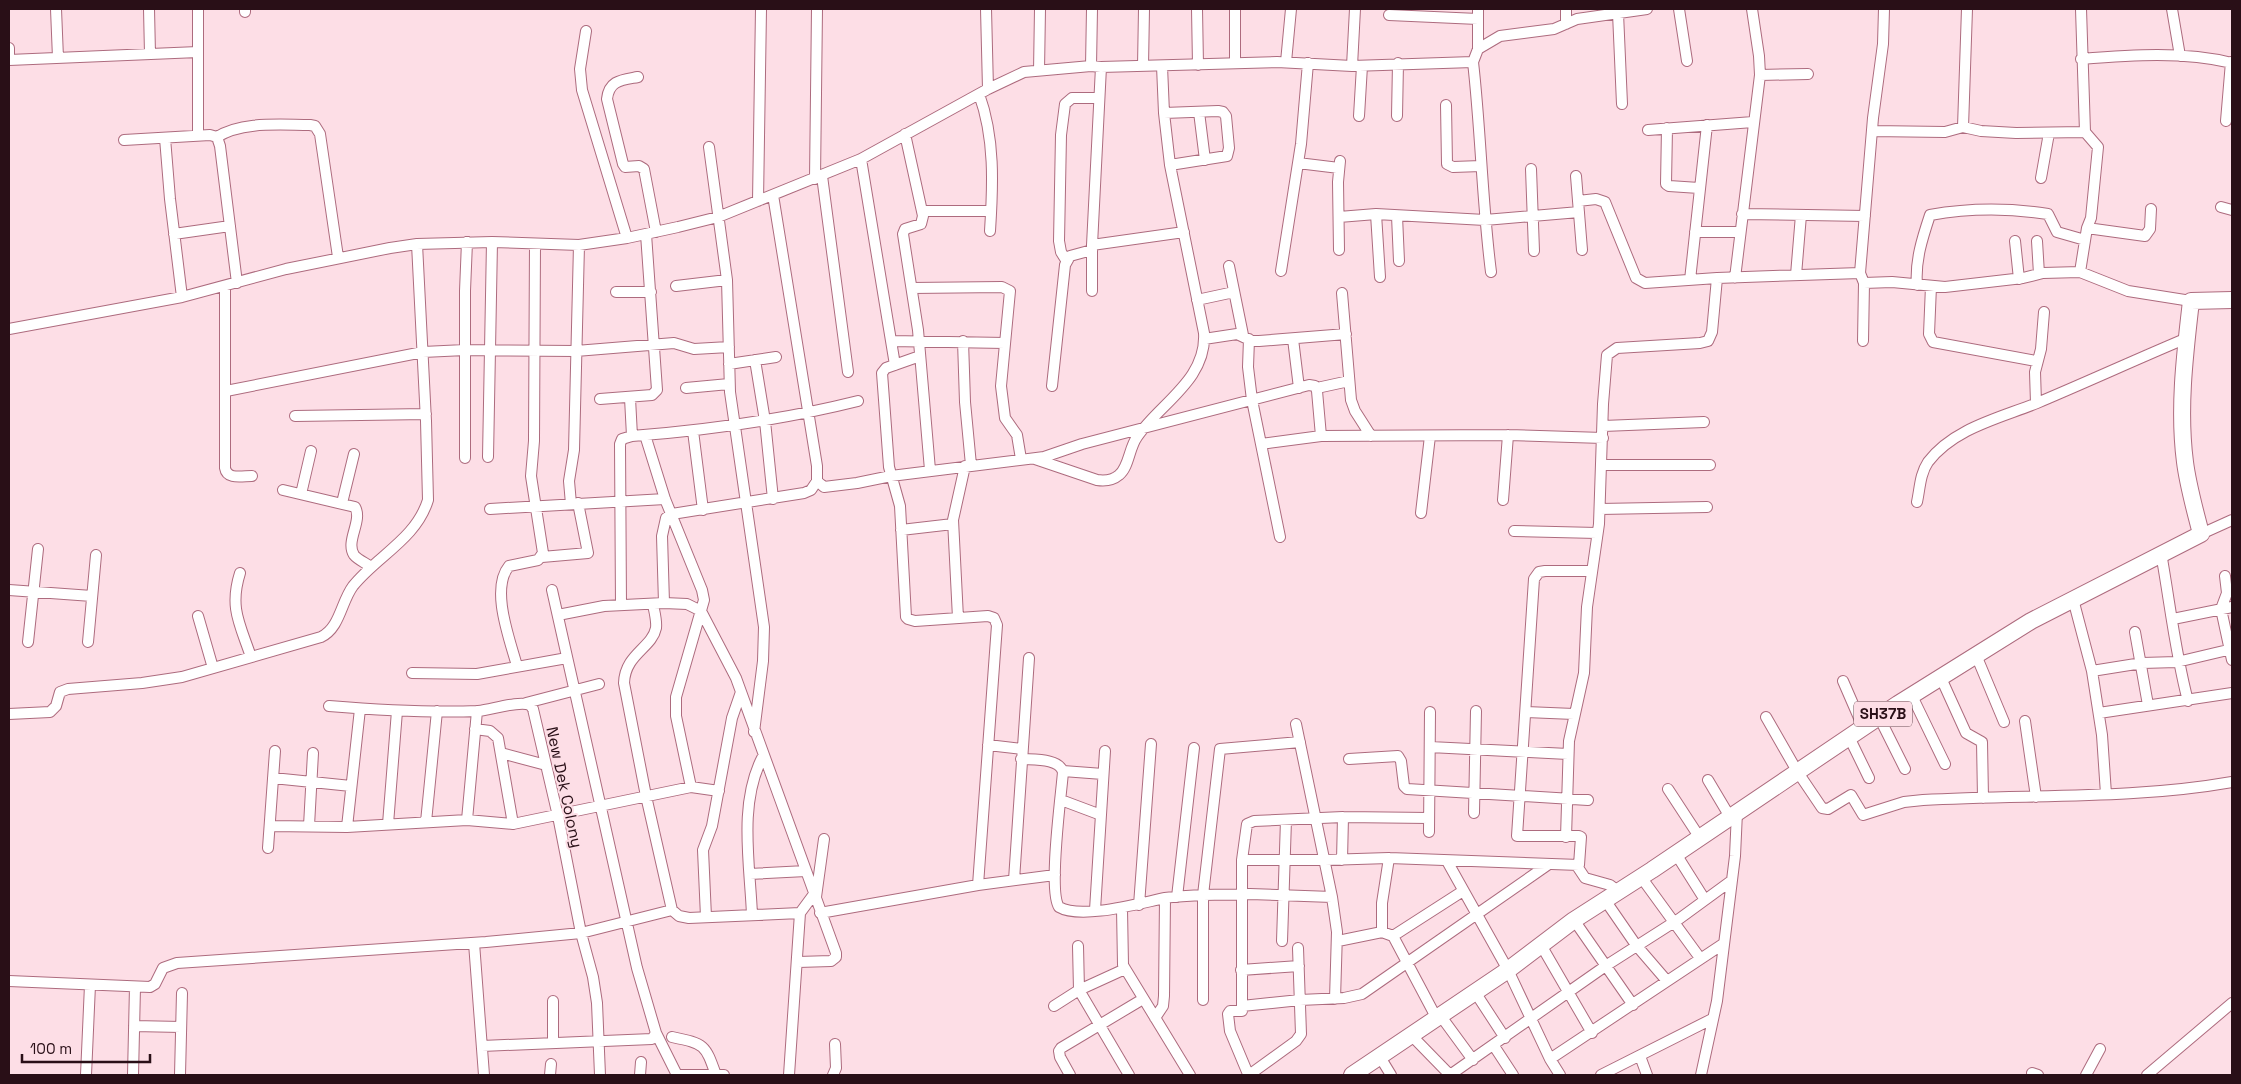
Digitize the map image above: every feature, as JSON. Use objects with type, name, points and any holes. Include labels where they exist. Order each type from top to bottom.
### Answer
[{"type":"main road","points":[[2200,534],[2185,461],[2184,401],[2191,301],[2232,300]]},
{"type":"main road","name":"SH37B","points":[[1352,1075],[1508,970],[1574,920],[1700,838],[1863,727],[2031,621],[2200,534]]},
{"type":"street","points":[[56,9],[58,58]]},
{"type":"street","points":[[149,9],[150,54]]},
{"type":"street","points":[[198,9],[198,136]]},
{"type":"street","points":[[758,201],[761,9]]},
{"type":"street","points":[[817,9],[819,178],[848,372]]},
{"type":"street","points":[[986,9],[983,91],[989,123],[992,157],[990,231]]},
{"type":"street","points":[[1039,71],[1040,9]]},
{"type":"street","points":[[1092,9],[1099,98],[1092,247],[1092,291]]},
{"type":"street","points":[[1143,66],[1144,9]]},
{"type":"street","points":[[1198,9],[1198,65]]},
{"type":"street","points":[[1235,9],[1235,63]]},
{"type":"street","points":[[1286,62],[1292,9]]},
{"type":"street","points":[[1355,9],[1359,116]]},
{"type":"street","points":[[1566,9],[1566,24]]},
{"type":"street","points":[[1478,49],[1500,36],[1554,29],[1577,20],[1648,9]]},
{"type":"street","points":[[1679,9],[1687,61]]},
{"type":"street","points":[[1735,278],[1760,75],[1752,9]]},
{"type":"street","points":[[1863,341],[1862,278],[1865,216],[1872,131],[1883,44],[1884,9]]},
{"type":"street","points":[[1963,127],[1967,9]]},
{"type":"street","points":[[2080,272],[2087,228],[2091,218],[2098,147],[2085,132],[2085,101],[2081,59],[2081,9]]},
{"type":"street","points":[[2172,9],[2180,56]]},
{"type":"street","points":[[1618,13],[1622,104]]},
{"type":"street","points":[[1389,15],[1478,14],[1478,49],[1473,62],[1484,220],[1491,272]]},
{"type":"street","points":[[586,31],[580,70],[582,90],[627,238]]},
{"type":"street","points":[[9,48],[9,60],[198,52]]},
{"type":"street","points":[[2081,59],[2114,56],[2180,56],[2209,57],[2232,62],[2226,121]]},
{"type":"street","points":[[9,329],[182,297],[338,258],[417,244],[492,242],[579,245],[627,238],[718,217],[819,178],[861,159],[983,91],[1024,72],[1096,67],[1235,63],[1286,62],[1357,66],[1398,63],[1473,62]]},
{"type":"street","points":[[1281,271],[1307,96],[1308,63]]},
{"type":"street","points":[[1397,116],[1398,63]]},
{"type":"street","points":[[1034,458],[1097,480],[1110,480],[1120,474],[1124,469],[1132,445],[1143,429],[1189,380],[1199,359],[1204,338],[1170,165],[1164,113],[1162,66]]},
{"type":"street","points":[[1760,75],[1808,74]]},
{"type":"street","points":[[600,399],[652,395],[657,390],[651,292],[651,233],[644,169],[639,166],[625,167],[623,164],[607,99],[608,91],[612,84],[619,80],[638,77]]},
{"type":"street","points":[[1052,386],[1066,260],[1061,252],[1059,241],[1061,135],[1065,104],[1072,98],[1099,98]]},
{"type":"street","points":[[1446,105],[1447,164],[1453,167],[1481,166]]},
{"type":"street","points":[[1164,113],[1221,111],[1226,116],[1228,154],[1222,158],[1170,165]]},
{"type":"street","points":[[1199,112],[1205,160]]},
{"type":"street","points":[[1648,130],[1753,122]]},
{"type":"street","points":[[1690,280],[1707,125]]},
{"type":"street","points":[[124,140],[198,136],[217,137],[231,130],[264,126],[315,126],[320,134],[338,258]]},
{"type":"street","points":[[1872,131],[1945,132],[1963,127],[1981,131],[2085,132]]},
{"type":"street","points":[[1666,128],[1666,184],[1670,186],[1700,188]]},
{"type":"street","points":[[2041,178],[2049,133]]},
{"type":"street","points":[[905,134],[923,219],[921,224],[907,228],[904,231],[919,341],[930,470]]},
{"type":"street","points":[[217,137],[220,146],[238,283]]},
{"type":"street","points":[[165,138],[182,297]]},
{"type":"street","points":[[709,147],[727,280],[729,384],[764,627],[763,662],[754,732]]},
{"type":"street","points":[[861,159],[895,365]]},
{"type":"street","points":[[1298,164],[1340,164],[1339,250]]},
{"type":"street","points":[[1530,169],[1534,251]]},
{"type":"street","points":[[1576,176],[1582,250]]},
{"type":"street","points":[[664,603],[663,527],[666,518],[672,514],[804,493],[810,490],[817,481],[817,466],[809,413],[773,195]]},
{"type":"street","points":[[1578,201],[1596,200],[1605,202],[1639,281],[1645,284],[1718,278],[1796,275],[1862,278],[1945,287],[2019,279],[2039,274],[2080,272],[2128,291],[2191,301]]},
{"type":"street","points":[[2221,208],[2232,210]]},
{"type":"street","points":[[2087,228],[2145,236],[2150,229],[2151,209]]},
{"type":"street","points":[[1917,285],[1916,272],[1920,243],[1930,216],[1962,210],[2026,211],[2048,214],[2057,232],[2085,240]]},
{"type":"street","points":[[922,211],[991,211]]},
{"type":"street","points":[[1338,217],[1376,214],[1484,220],[1579,212]]},
{"type":"street","points":[[1376,214],[1380,277]]},
{"type":"street","points":[[1742,214],[1865,216]]},
{"type":"street","points":[[1796,275],[1801,215]]},
{"type":"street","points":[[1397,216],[1399,261]]},
{"type":"street","points":[[174,234],[230,226]]},
{"type":"street","points":[[1066,260],[1092,247],[1184,232]]},
{"type":"street","points":[[1695,232],[1740,232]]},
{"type":"street","points":[[2015,241],[2019,279]]},
{"type":"street","points":[[2037,241],[2039,274]]},
{"type":"street","points":[[465,458],[464,290],[467,242]]},
{"type":"street","points":[[488,457],[492,242]]},
{"type":"street","points":[[9,714],[50,712],[56,706],[60,692],[68,689],[159,681],[214,668],[325,635],[333,626],[351,588],[371,566],[410,532],[424,512],[429,488],[417,244]]},
{"type":"street","points":[[535,244],[534,441],[531,476],[534,507],[543,553],[542,557]]},
{"type":"street","points":[[516,666],[501,602],[501,586],[509,566],[538,560],[542,557],[588,553],[569,480],[574,450],[579,245]]},
{"type":"street","points":[[1229,266],[1246,337],[1252,400],[1280,537]]},
{"type":"street","points":[[1566,837],[1568,754],[1574,714],[1584,673],[1586,620],[1600,509],[1607,355],[1617,348],[1708,341],[1712,332],[1718,278]]},
{"type":"street","points":[[676,286],[727,280]]},
{"type":"street","points":[[1931,286],[1929,334],[1933,342],[2036,361]]},
{"type":"street","points":[[225,287],[226,472],[234,477],[252,476]]},
{"type":"street","points":[[912,288],[1002,287],[1008,290],[1010,294],[1001,386],[1004,413],[1017,435],[1021,459]]},
{"type":"street","points":[[616,292],[651,292]]},
{"type":"street","points":[[1197,300],[1234,292]]},
{"type":"street","points":[[1342,293],[1349,381],[1353,406],[1371,436]]},
{"type":"street","points":[[2036,403],[2034,376],[2036,361],[2041,349],[2044,312]]},
{"type":"street","points":[[1204,338],[1237,334],[1255,342],[1346,334]]},
{"type":"street","points":[[1918,502],[1924,470],[1944,446],[1977,426],[2036,403],[2187,338]]},
{"type":"street","points":[[1293,339],[1299,388]]},
{"type":"street","points":[[891,341],[1005,343]]},
{"type":"street","points":[[958,618],[953,524],[954,507],[968,465],[963,341]]},
{"type":"street","points":[[226,391],[423,352],[533,349],[576,350],[654,346],[674,343],[694,349],[729,347]]},
{"type":"street","points":[[729,364],[776,356]]},
{"type":"street","points":[[920,356],[884,369],[882,376],[891,476],[900,506],[906,617],[916,621],[992,617],[997,625],[978,885]]},
{"type":"street","points":[[755,360],[773,499]]},
{"type":"street","points":[[817,481],[824,487],[930,470],[1034,458],[1310,385],[1316,388],[1349,381]]},
{"type":"street","points":[[686,388],[729,384]]},
{"type":"street","points":[[1316,388],[1321,436]]},
{"type":"street","points":[[630,398],[632,436]]},
{"type":"street","points":[[621,605],[620,444],[622,439],[632,436],[734,427],[809,413],[858,401]]},
{"type":"street","points":[[295,416],[426,414]]},
{"type":"street","points":[[1603,426],[1704,422]]},
{"type":"street","points":[[694,430],[703,510]]},
{"type":"street","points":[[1261,444],[1321,436],[1508,434],[1603,438]]},
{"type":"street","points":[[1503,500],[1508,434]]},
{"type":"street","points":[[644,435],[665,499],[702,590],[704,600],[676,696],[676,716],[691,787]]},
{"type":"street","points":[[1421,513],[1430,436]]},
{"type":"street","points":[[301,494],[311,450]]},
{"type":"street","points":[[342,503],[354,454]]},
{"type":"street","points":[[1602,465],[1710,465]]},
{"type":"street","points":[[283,490],[351,505],[357,511],[352,541],[354,555],[371,566]]},
{"type":"street","points":[[490,509],[665,499]]},
{"type":"street","points":[[1600,509],[1707,507]]},
{"type":"street","points":[[2200,534],[2232,520]]},
{"type":"street","points":[[901,530],[953,524]]},
{"type":"street","points":[[1514,531],[1597,533]]},
{"type":"street","points":[[28,642],[38,549]]},
{"type":"street","points":[[2161,553],[2173,619],[2177,662],[2188,701]]},
{"type":"street","points":[[88,642],[96,554]]},
{"type":"street","points":[[1591,571],[1545,571],[1539,572],[1534,579],[1517,836],[1581,837],[1577,866],[1585,878],[1610,885],[1612,896],[1636,946],[1667,981]]},
{"type":"street","points":[[240,573],[234,597],[235,606],[251,657]]},
{"type":"street","points":[[2092,671],[2140,663],[2177,662],[2231,653],[2221,609],[2228,593],[2225,576]]},
{"type":"street","points":[[9,590],[92,596]]},
{"type":"street","points":[[552,590],[627,922],[656,1033],[678,1075],[724,1075]]},
{"type":"street","points":[[2074,598],[2092,671],[2099,713],[2106,794]]},
{"type":"street","points":[[558,614],[592,607],[664,603],[687,604],[701,612],[741,692],[836,957],[831,961],[798,962]]},
{"type":"street","points":[[653,604],[656,622],[654,633],[631,661],[625,674],[626,693],[646,796],[672,910],[683,917],[800,913],[815,898],[824,839]]},
{"type":"street","points":[[2173,619],[2232,607]]},
{"type":"street","points":[[198,616],[214,668]]},
{"type":"street","points":[[2135,632],[2148,705]]},
{"type":"street","points":[[1976,656],[2004,722]]},
{"type":"street","points":[[412,673],[477,674],[567,658]]},
{"type":"street","points":[[1014,880],[1028,658]]},
{"type":"street","points":[[1941,678],[1966,734],[1982,742],[1983,798]]},
{"type":"street","points":[[1843,681],[1863,727]]},
{"type":"street","points":[[328,706],[397,711],[477,711],[526,703],[599,684]]},
{"type":"street","points":[[706,917],[703,850],[712,826],[732,718],[741,692]]},
{"type":"street","points":[[2099,713],[2232,693]]},
{"type":"street","points":[[1912,696],[1945,764]]},
{"type":"street","name":"New Dek Colony","points":[[526,703],[533,709],[558,816],[581,933],[593,977],[600,1075]]},
{"type":"street","points":[[347,827],[360,709]]},
{"type":"street","points":[[388,824],[397,711]]},
{"type":"street","points":[[426,822],[437,711]]},
{"type":"street","points":[[467,820],[477,711]]},
{"type":"street","points":[[1474,813],[1476,711]]},
{"type":"street","points":[[1429,832],[1430,712]]},
{"type":"street","points":[[1526,712],[1574,714]]},
{"type":"street","points":[[1879,717],[1904,769]]},
{"type":"street","points":[[1766,718],[1797,771],[1822,808],[1828,809],[1851,795],[1862,815],[1904,802],[1923,800],[2106,794],[2183,789],[2232,782]]},
{"type":"street","points":[[2025,720],[2036,797]]},
{"type":"street","points":[[1296,724],[1314,820],[1332,897],[1338,941],[1334,998]]},
{"type":"street","points":[[475,729],[495,734],[498,738],[513,824]]},
{"type":"street","points":[[1849,737],[1870,778]]},
{"type":"street","points":[[1203,1000],[1203,895],[1220,749],[1300,742]]},
{"type":"street","points":[[1139,904],[1151,744]]},
{"type":"street","points":[[988,745],[1056,763],[1062,771],[1055,875],[1055,898],[1059,907],[1070,911],[1122,909],[1165,898],[1203,895],[1242,894],[1332,897]]},
{"type":"street","points":[[1430,747],[1568,754]]},
{"type":"street","points":[[1177,897],[1194,748]]},
{"type":"street","points":[[1095,910],[1105,750]]},
{"type":"street","points":[[268,848],[275,751]]},
{"type":"street","points":[[309,826],[313,753]]},
{"type":"street","points":[[501,753],[546,765]]},
{"type":"street","points":[[752,915],[749,804],[754,775],[763,756]]},
{"type":"street","points":[[1349,759],[1398,756],[1402,760],[1405,788],[1588,800]]},
{"type":"street","points":[[1062,771],[1104,774]]},
{"type":"street","points":[[273,778],[352,786]]},
{"type":"street","points":[[1701,1075],[1712,1019],[1718,1001],[1723,944],[1735,856],[1733,815],[1708,780]]},
{"type":"street","points":[[270,826],[347,827],[467,820],[513,824],[691,787],[718,791]]},
{"type":"street","points":[[1668,790],[1700,838]]},
{"type":"street","points":[[1061,800],[1101,815]]},
{"type":"street","points":[[1342,860],[1343,817]]},
{"type":"street","points":[[1298,948],[1302,1031],[1300,1038],[1249,1074],[1228,1023],[1228,1012],[1242,1011],[1242,860],[1248,822],[1343,817],[1429,818]]},
{"type":"street","points":[[1282,941],[1286,820]]},
{"type":"street","points":[[1676,854],[1705,900]]},
{"type":"street","points":[[1242,860],[1389,858],[1577,866]]},
{"type":"street","points":[[1382,932],[1382,903],[1389,858]]},
{"type":"street","points":[[1447,861],[1508,970],[1550,1059],[1560,1075]]},
{"type":"street","points":[[1242,1006],[1362,994],[1408,960],[1549,864]]},
{"type":"street","points":[[750,874],[806,870]]},
{"type":"street","points":[[820,913],[978,885],[1055,875]]},
{"type":"street","points":[[1641,877],[1700,958]]},
{"type":"street","points":[[1412,1036],[1450,1075],[1607,965],[1675,922],[1731,882]]},
{"type":"street","points":[[1393,936],[1464,891]]},
{"type":"street","points":[[1155,1018],[1163,1006],[1164,996],[1165,898]]},
{"type":"street","points":[[1122,909],[1121,958],[1125,969],[1190,1075]]},
{"type":"street","points":[[9,981],[150,987],[155,984],[163,968],[177,963],[474,943],[581,933],[672,910]]},
{"type":"street","points":[[789,1075],[800,913]]},
{"type":"street","points":[[1574,920],[1633,1005]]},
{"type":"street","points":[[1338,941],[1382,932],[1393,936],[1438,1016],[1473,1060]]},
{"type":"street","points":[[474,943],[484,1075]]},
{"type":"street","points":[[1541,944],[1592,1033]]},
{"type":"street","points":[[1550,1059],[1592,1033],[1723,944]]},
{"type":"street","points":[[1078,946],[1079,990],[1129,1075]]},
{"type":"street","points":[[1241,970],[1299,966]]},
{"type":"street","points":[[1054,1006],[1079,990],[1125,969]]},
{"type":"street","points":[[86,1075],[90,985]]},
{"type":"street","points":[[133,1075],[135,987]]},
{"type":"street","points":[[1476,992],[1505,1038]]},
{"type":"street","points":[[180,1075],[182,993]]},
{"type":"street","points":[[1070,1075],[1060,1057],[1059,1051],[1143,999]]},
{"type":"street","points":[[553,1001],[553,1043]]},
{"type":"street","points":[[2147,1075],[2230,1010]]},
{"type":"street","points":[[1605,1074],[1712,1019]]},
{"type":"street","points":[[134,1026],[182,1027]]},
{"type":"street","points":[[482,1046],[652,1039],[656,1033]]},
{"type":"street","points":[[672,1037],[701,1044],[707,1051],[716,1075]]},
{"type":"street","points":[[833,1075],[836,1068],[835,1044]]},
{"type":"street","points":[[1494,1046],[1513,1075]]},
{"type":"street","points":[[2086,1075],[2100,1049]]},
{"type":"street","points":[[1640,1056],[1647,1075]]},
{"type":"street","points":[[1380,1057],[1391,1075]]},
{"type":"street","points":[[640,1075],[641,1062]]},
{"type":"street","points":[[550,1075],[551,1064]]}]
